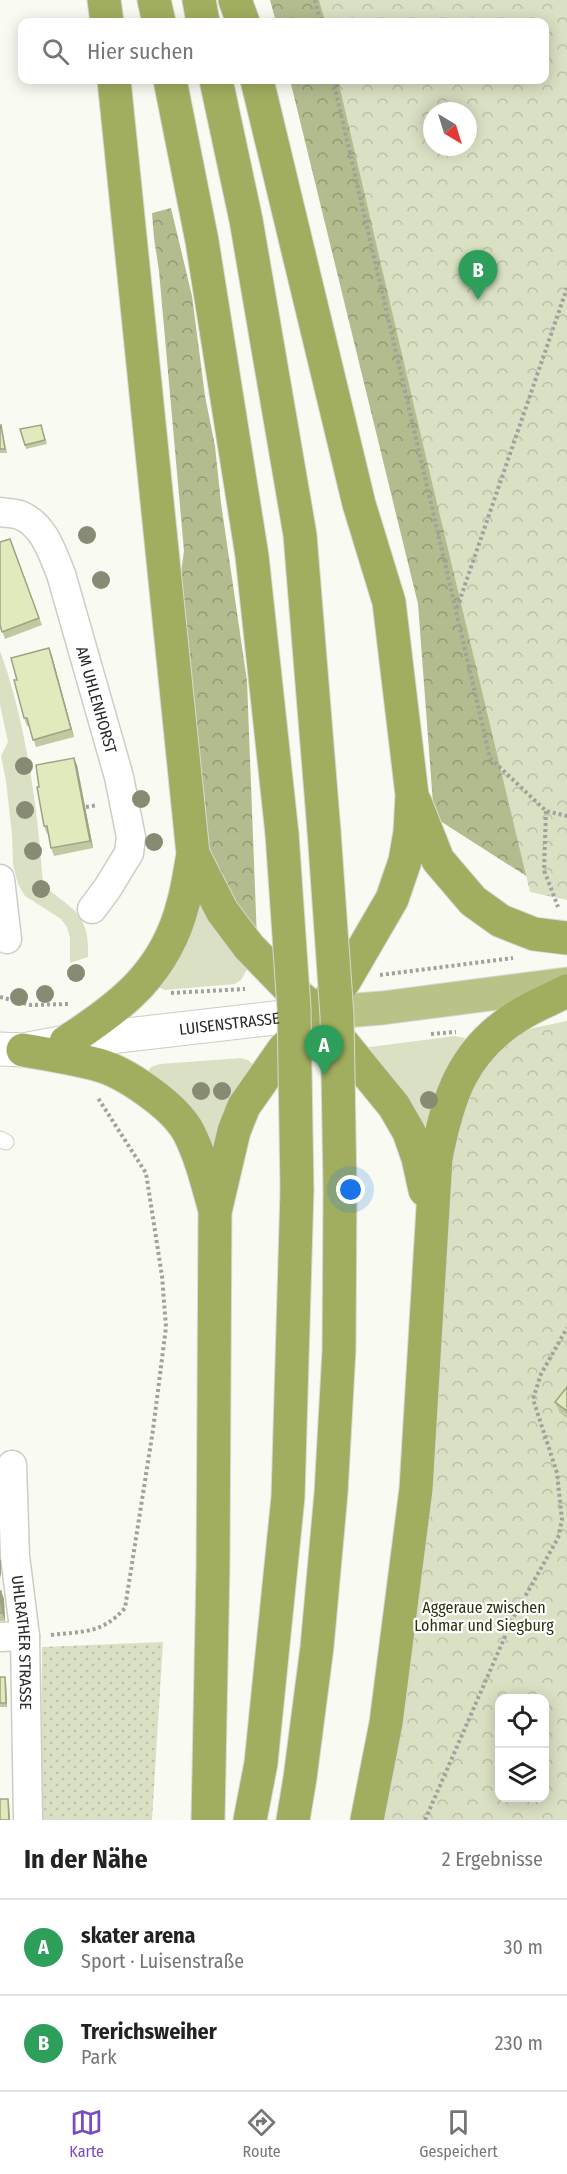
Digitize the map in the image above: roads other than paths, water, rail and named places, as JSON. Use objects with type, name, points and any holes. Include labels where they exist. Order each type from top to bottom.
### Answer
[{"type":"highway","points":[[104,0],[106,18]]},
{"type":"highway","points":[[154,0],[158,18]]},
{"type":"highway","points":[[199,0],[202,18]]},
{"type":"highway","points":[[236,0],[242,18]]},
{"type":"highway","points":[[66,1042],[99,1021],[130,996],[152,971],[172,936],[183,905],[193,854],[114,84]]},
{"type":"highway","points":[[171,84],[202,241],[252,556],[282,834],[294,1008],[297,1190],[288,1497],[261,1763],[249,1820]]},
{"type":"highway","points":[[217,84],[246,220],[300,535],[337,1016],[340,1189],[339,1350],[331,1493],[317,1647],[300,1778],[292,1820]]},
{"type":"highway","points":[[208,1820],[215,1451],[215,1212],[234,1131],[244,1107],[284,1049],[345,980],[392,899],[405,861],[412,795],[389,602],[359,504],[258,84]]},
{"type":"highway","points":[[412,795],[438,860],[473,901],[501,921],[534,934],[563,923]]},
{"type":"highway","points":[[193,854],[222,910],[249,947],[288,987],[318,1013],[394,1106],[409,1132],[418,1158],[432,1227]]},
{"type":"highway","points":[[367,1820],[386,1723],[416,1489],[436,1158],[444,1116],[463,1071],[482,1045],[518,1016],[567,991]]},
{"type":"highway","points":[[11,1049],[97,1064],[144,1087],[168,1108],[188,1131],[200,1157],[215,1212]]},
{"type":"main road","name":"LUISENSTRASSE","points":[[11,1049],[318,1013],[382,1008],[567,984]]},
{"type":"street","name":"AM UHLENHORST","points":[[0,512],[19,515],[32,523],[42,531],[52,552],[119,777],[131,837],[129,853],[92,909]]},
{"type":"street","points":[[0,879],[7,939]]},
{"type":"street","name":"UHLRATHER STRASSE","points":[[12,1465],[15,1556],[24,1636],[28,1820]]},
{"type":"place","name":"Trerichsweiher","points":[[478,300]]},
{"type":"place","name":"skater arena","points":[[324,1075]]},
{"type":"park label","name":"Aggeraue zwischen Lohmar und Siegburg","points":[[484,1616]]}]
